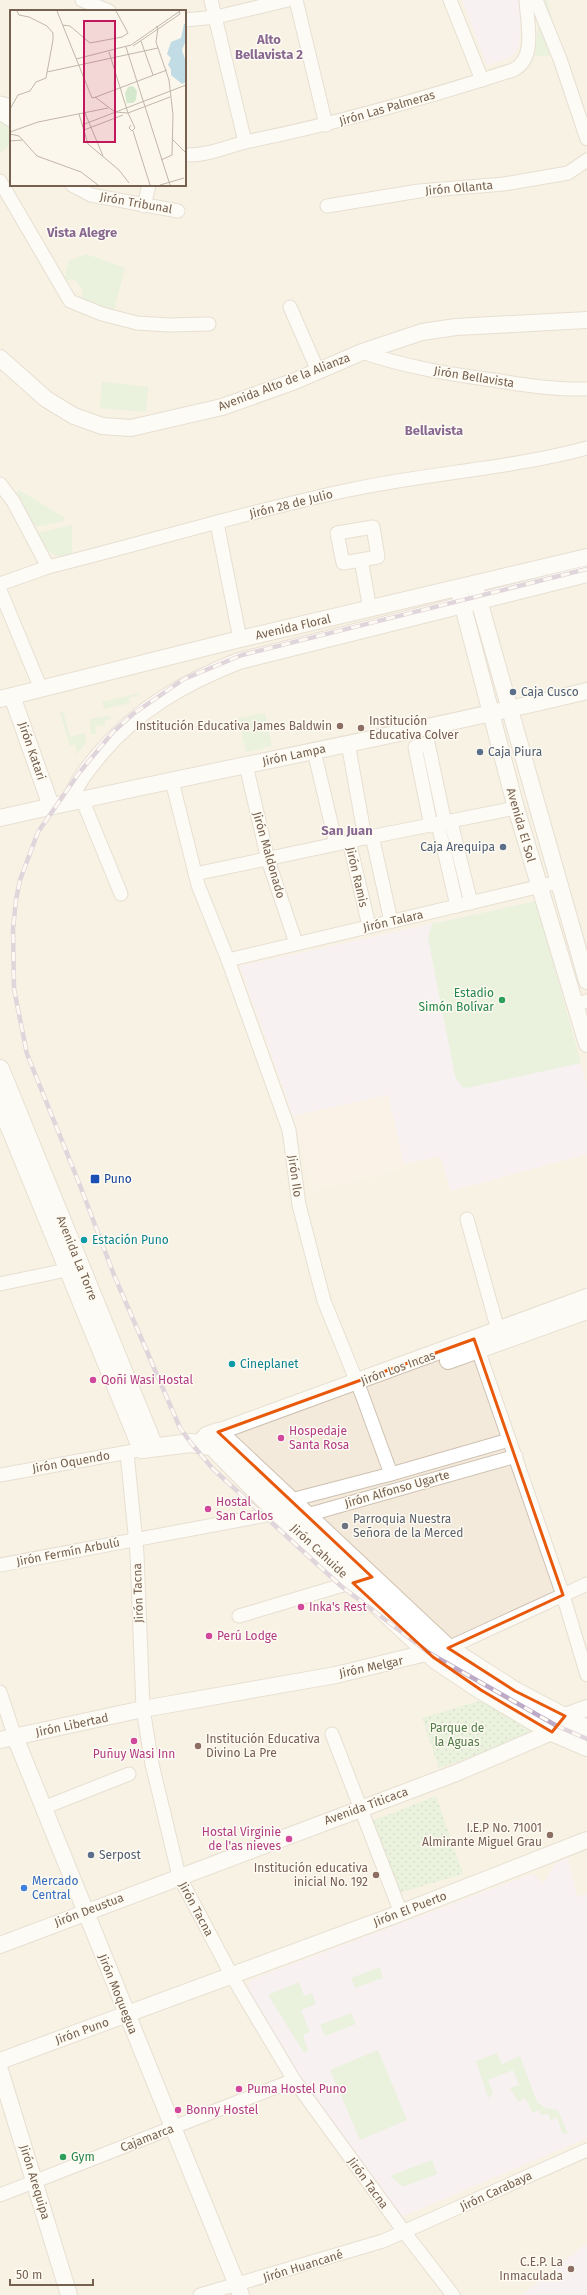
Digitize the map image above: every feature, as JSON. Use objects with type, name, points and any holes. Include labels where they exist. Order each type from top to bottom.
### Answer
[{"type":"main road","name":"Avenida La Torre","points":[[0,1069],[4,1105],[74,1268],[141,1450]]},
{"type":"main road","points":[[141,1450],[213,1439],[307,1515],[448,1648],[515,1691],[586,1727]]},
{"type":"main road","name":"Jirón Cahuide","points":[[213,1439],[278,1513],[429,1653],[481,1690],[552,1732],[587,1747]]},
{"type":"street","points":[[82,0],[107,10]]},
{"type":"street","points":[[211,0],[245,142]]},
{"type":"street","points":[[186,20],[216,17],[288,0]]},
{"type":"street","points":[[296,0],[326,125]]},
{"type":"street","points":[[450,0],[482,80]]},
{"type":"street","name":"Jirón Las Palmeras","points":[[186,155],[217,152],[245,142],[326,125],[513,70],[526,60],[528,53],[526,0]]},
{"type":"street","points":[[536,0],[560,59],[587,139]]},
{"type":"street","points":[[0,103],[10,106]]},
{"type":"street","points":[[0,113],[10,119]]},
{"type":"street","name":"Jirón Ollanta","points":[[327,206],[419,191],[504,184],[568,173],[587,160]]},
{"type":"street","points":[[0,181],[70,301],[102,314],[137,322],[169,326],[209,324]]},
{"type":"street","name":"Jirón Tribunal","points":[[74,186],[91,195],[144,206],[178,211]]},
{"type":"street","points":[[144,206],[149,186]]},
{"type":"street","points":[[290,307],[318,371]]},
{"type":"street","name":"Avenida Alto de la Alianza","points":[[0,358],[37,392],[61,409],[85,421],[102,426],[121,428],[156,424],[222,407],[318,371],[362,352],[438,329],[587,320]]},
{"type":"street","name":"Jirón Bellavista","points":[[362,352],[408,365],[456,375],[558,389],[587,389]]},
{"type":"street","name":"Jirón 28 de Julio","points":[[0,584],[48,568],[348,490],[410,478],[533,461],[587,448]]},
{"type":"street","points":[[0,484],[13,501],[48,568]]},
{"type":"street","points":[[217,523],[240,639]]},
{"type":"street","name":"Avenida Floral","points":[[6,698],[240,639],[587,557]]},
{"type":"street","points":[[361,560],[370,609]]},
{"type":"street","name":"Avenida Floral","points":[[76,800],[78,781],[119,733],[151,706],[192,681],[239,661],[462,604],[587,578]]},
{"type":"street","name":"Avenida El Sol","points":[[475,584],[509,710],[587,981]]},
{"type":"street","name":"Avenida El Sol","points":[[459,588],[516,808],[539,888],[580,1003],[587,1044]]},
{"type":"street","points":[[0,590],[5,613],[41,689]]},
{"type":"street","name":"Jirón Lampa","points":[[0,818],[76,800],[491,714],[587,691]]},
{"type":"street","name":"Jirón Katari","points":[[6,698],[51,806]]},
{"type":"street","name":"Jirón Ramis","points":[[348,743],[369,837],[391,921]]},
{"type":"street","points":[[457,906],[441,824],[428,743],[415,747],[441,824],[471,903]]},
{"type":"street","name":"Jirón Ramis","points":[[314,751],[336,844],[350,841],[368,926]]},
{"type":"street","name":"Jirón Maldonado","points":[[246,765],[268,860],[296,943]]},
{"type":"street","name":"Jirón Ilo","points":[[172,781],[195,874],[228,960],[289,1130],[299,1205],[324,1301],[359,1388],[391,1474]]},
{"type":"street","points":[[76,800],[121,894]]},
{"type":"street","points":[[350,841],[516,808]]},
{"type":"street","points":[[195,874],[268,860],[336,844]]},
{"type":"street","name":"Jirón Talara","points":[[228,960],[368,926],[539,888],[558,882]]},
{"type":"street","points":[[468,1219],[498,1330]]},
{"type":"street","points":[[0,1284],[74,1268]]},
{"type":"street","name":"Jirón Los Incas","points":[[476,1345],[498,1330],[587,1297]]},
{"type":"street","name":"Jirón Los Incas","points":[[213,1439],[476,1345],[587,1311]]},
{"type":"street","points":[[476,1345],[516,1456],[563,1595],[587,1675]]},
{"type":"street","name":"Jirón Alfonso Ugarte","points":[[290,1500],[391,1474],[510,1440]]},
{"type":"street","name":"Jirón Oquendo","points":[[0,1475],[141,1450]]},
{"type":"street","name":"Jirón Tacna","points":[[141,1450],[135,1539],[143,1709],[152,1764],[179,1876],[232,1976],[294,2080],[405,2233],[453,2295]]},
{"type":"street","name":"Jirón Alfonso Ugarte","points":[[135,1539],[278,1513],[307,1515],[516,1456]]},
{"type":"street","points":[[278,1513],[290,1500]]},
{"type":"street","name":"Jirón Fermín Arbulú","points":[[0,1565],[135,1539]]},
{"type":"street","points":[[239,1616],[372,1577]]},
{"type":"street","name":"Jirón Melgar","points":[[143,1709],[336,1675],[448,1648],[587,1584]]},
{"type":"street","name":"Jirón Moquegua","points":[[0,1692],[7,1739],[43,1808],[239,2290]]},
{"type":"street","points":[[552,1732],[565,1716],[587,1708]]},
{"type":"street","name":"Jirón Libertad","points":[[7,1739],[143,1709]]},
{"type":"street","points":[[552,1732],[586,1727]]},
{"type":"street","name":"Avenida Titicaca","points":[[179,1876],[456,1773],[552,1732]]},
{"type":"street","points":[[332,1734],[401,1913]]},
{"type":"street","points":[[43,1808],[128,1774]]},
{"type":"street","name":"Jirón El Puerto","points":[[232,1976],[401,1913],[587,1840]]},
{"type":"street","name":"Jirón Deustua","points":[[0,1945],[179,1876]]},
{"type":"street","name":"Jirón Puno","points":[[0,2061],[232,1976]]},
{"type":"street","name":"Jirón Arequipa","points":[[0,2070],[36,2181],[69,2295]]},
{"type":"street","name":"Cajamarca","points":[[0,2195],[294,2080]]},
{"type":"street","name":"Jirón Carabaya","points":[[405,2233],[587,2150]]},
{"type":"street","name":"Jirón Huancané","points":[[200,2295],[239,2290],[405,2233]]},
{"type":"highlighted area","points":[[474,1339],[563,1595],[448,1648],[515,1691],[565,1716],[552,1732],[481,1690],[433,1657],[353,1583],[372,1577],[218,1432]]},
{"type":"shaded area","points":[[0,0],[587,0],[587,2295],[0,2295]]},
{"type":"shaded area","points":[[462,0],[522,0],[519,46],[515,53],[509,58],[487,65]]},
{"type":"shaded area","points":[[536,901],[587,1086],[587,1154],[451,1191],[440,1156],[404,1164],[388,1095],[293,1116],[240,966]]},
{"type":"shaded area","points":[[386,1096],[404,1170],[312,1191],[294,1118]]},
{"type":"shaded area","points":[[568,1858],[577,1897],[587,1894],[587,2138],[401,2217],[298,2082],[248,1993],[248,1986],[251,1980],[532,1874],[543,1883],[556,1863]]},
{"type":"shaded area","name":"C.E.P. La Inmaculada","points":[[587,2243],[587,2295],[522,2295]]},
{"type":"green space","points":[[541,0],[547,0],[562,55],[535,56]]},
{"type":"green space","points":[[0,122],[10,127],[10,145],[0,153]]},
{"type":"green space","points":[[86,254],[125,268],[114,310],[81,300],[83,291],[74,279],[64,281],[69,261]]},
{"type":"green space","points":[[102,382],[148,387],[146,412],[100,408]]},
{"type":"green space","points":[[19,490],[65,518],[64,521],[34,527],[15,494]]},
{"type":"green space","points":[[72,525],[72,556],[65,557],[54,555],[47,549],[37,533]]},
{"type":"green space","points":[[140,693],[140,695],[129,698],[130,703],[104,709],[102,702]]},
{"type":"green space","points":[[63,711],[70,737],[85,733],[86,742],[79,752],[72,756],[77,752],[75,744],[70,746],[60,712]]},
{"type":"green space","points":[[265,713],[272,746],[246,752],[238,718]]},
{"type":"green space","points":[[110,716],[111,719],[105,720],[105,725],[95,726],[96,734],[91,734],[90,719]]},
{"type":"green space","name":"Estadio Simón Bolívar","points":[[536,901],[581,1063],[467,1088],[462,1087],[455,1076],[428,938],[432,924]]},
{"type":"green space","name":"Parque de la Aguas","points":[[486,1699],[548,1731],[439,1768],[422,1718]]},
{"type":"green space","points":[[436,1796],[463,1874],[395,1894],[367,1823]]},
{"type":"green space","points":[[380,1967],[383,1978],[355,1988],[351,1978]]},
{"type":"green space","points":[[299,1982],[304,1996],[312,1993],[316,2004],[301,2010],[310,2032],[303,2035],[308,2050],[304,2053],[268,1995]]},
{"type":"green space","points":[[351,2013],[356,2024],[325,2036],[320,2025]]},
{"type":"green space","points":[[378,2050],[407,2120],[360,2140],[330,2070]]},
{"type":"green space","points":[[497,2053],[502,2064],[520,2056],[537,2102],[545,2108],[558,2110],[568,2134],[562,2133],[557,2117],[551,2121],[548,2114],[541,2115],[539,2110],[533,2113],[525,2098],[518,2102],[510,2088],[519,2085],[513,2070],[488,2080],[493,2094],[488,2098],[476,2061]]},
{"type":"green space","points":[[432,2160],[437,2174],[403,2187],[390,2176]]},
{"type":"railway","points":[[587,569],[242,655],[184,679],[133,714],[113,732],[79,773],[38,832],[20,880],[13,929],[14,989],[27,1054],[114,1275],[180,1428],[213,1469],[341,1586],[429,1653],[557,1726],[587,1739]]},
{"type":"place","name":"Caja Cusco","points":[[513,692]]},
{"type":"place","name":"Institución Educativa James Baldwin","points":[[340,726]]},
{"type":"place","name":"Institución Educativa Colver","points":[[361,728]]},
{"type":"place","name":"Caja Piura","points":[[480,752]]},
{"type":"place","name":"Caja Arequipa","points":[[503,847]]},
{"type":"place","name":"Estadio Simón Bolívar","points":[[502,1000]]},
{"type":"place","name":"Puno","points":[[95,1179]]},
{"type":"place","name":"Estación Puno","points":[[84,1240]]},
{"type":"place","name":"Cineplanet","points":[[232,1364]]},
{"type":"place","name":"Qoñi Wasi Hostal","points":[[93,1380]]},
{"type":"place","name":"Hospedaje Santa Rosa","points":[[281,1438]]},
{"type":"place","name":"Hostal San Carlos","points":[[208,1509]]},
{"type":"place","name":"Parroquia Nuestra Señora de la Merced","points":[[345,1526]]},
{"type":"place","name":"Inka's Rest","points":[[301,1607]]},
{"type":"place","name":"Perú Lodge","points":[[209,1636]]},
{"type":"place","name":"Puñuy Wasi Inn","points":[[134,1741]]},
{"type":"place","name":"Institución Educativa Divino La Pre","points":[[198,1746]]},
{"type":"place","name":"I.E.P No. 71001 Almirante Miguel Grau","points":[[550,1835]]},
{"type":"place","name":"Hostal Virginie de l'as nieves","points":[[289,1839]]},
{"type":"place","name":"Serpost","points":[[91,1855]]},
{"type":"place","name":"Institución educativa inicial No. 192","points":[[376,1875]]},
{"type":"place","name":"Mercado Central","points":[[24,1888]]},
{"type":"place","name":"Puma Hostel Puno","points":[[239,2089]]},
{"type":"place","name":"Bonny Hostel","points":[[178,2110]]},
{"type":"place","name":"Gym","points":[[63,2157]]},
{"type":"place","name":"C.E.P. La Inmaculada","points":[[571,2269]]},
{"type":"district","name":"Alto Bellavista 2","points":[[269,46]]},
{"type":"district","name":"Vista Alegre","points":[[82,232]]},
{"type":"district","name":"Bellavista","points":[[434,430]]},
{"type":"district","name":"San Juan","points":[[347,830]]}]
